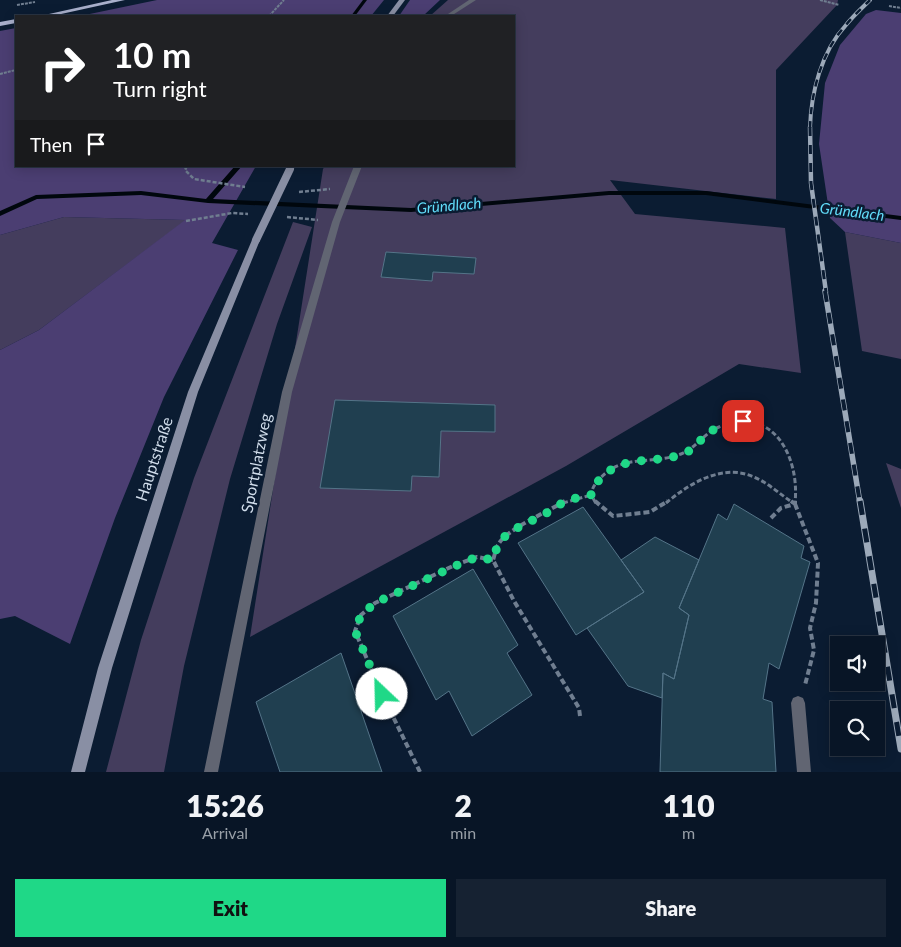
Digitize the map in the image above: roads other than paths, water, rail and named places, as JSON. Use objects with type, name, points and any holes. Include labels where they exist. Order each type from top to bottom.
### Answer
[{"type":"main road","points":[[47,15],[122,0]]},
{"type":"main road","points":[[0,24],[15,21]]},
{"type":"street","points":[[391,15],[402,0]]},
{"type":"street","points":[[450,15],[473,0]]},
{"type":"street","name":"Hauptstraße","points":[[78,772],[106,668],[194,392],[256,240],[291,167]]},
{"type":"street","name":"Sportplatzweg","points":[[211,772],[287,392],[336,222],[358,167]]},
{"type":"street","points":[[798,703],[804,772]]},
{"type":"waterway","points":[[354,15],[365,0]]},
{"type":"waterway","points":[[208,201],[238,167]]},
{"type":"waterway","name":"Gründlach","points":[[0,214],[36,197],[141,193],[208,201]]},
{"type":"waterway","name":"Gründlach","points":[[208,201],[411,210],[609,193],[706,193],[901,218]]},
{"type":"railway","points":[[810,128],[815,87],[824,60],[837,36],[870,0]]},
{"type":"railway","points":[[810,128],[811,183],[826,292]]},
{"type":"railway","points":[[825,291],[860,503]]},
{"type":"railway","points":[[860,501],[901,749]]}]
